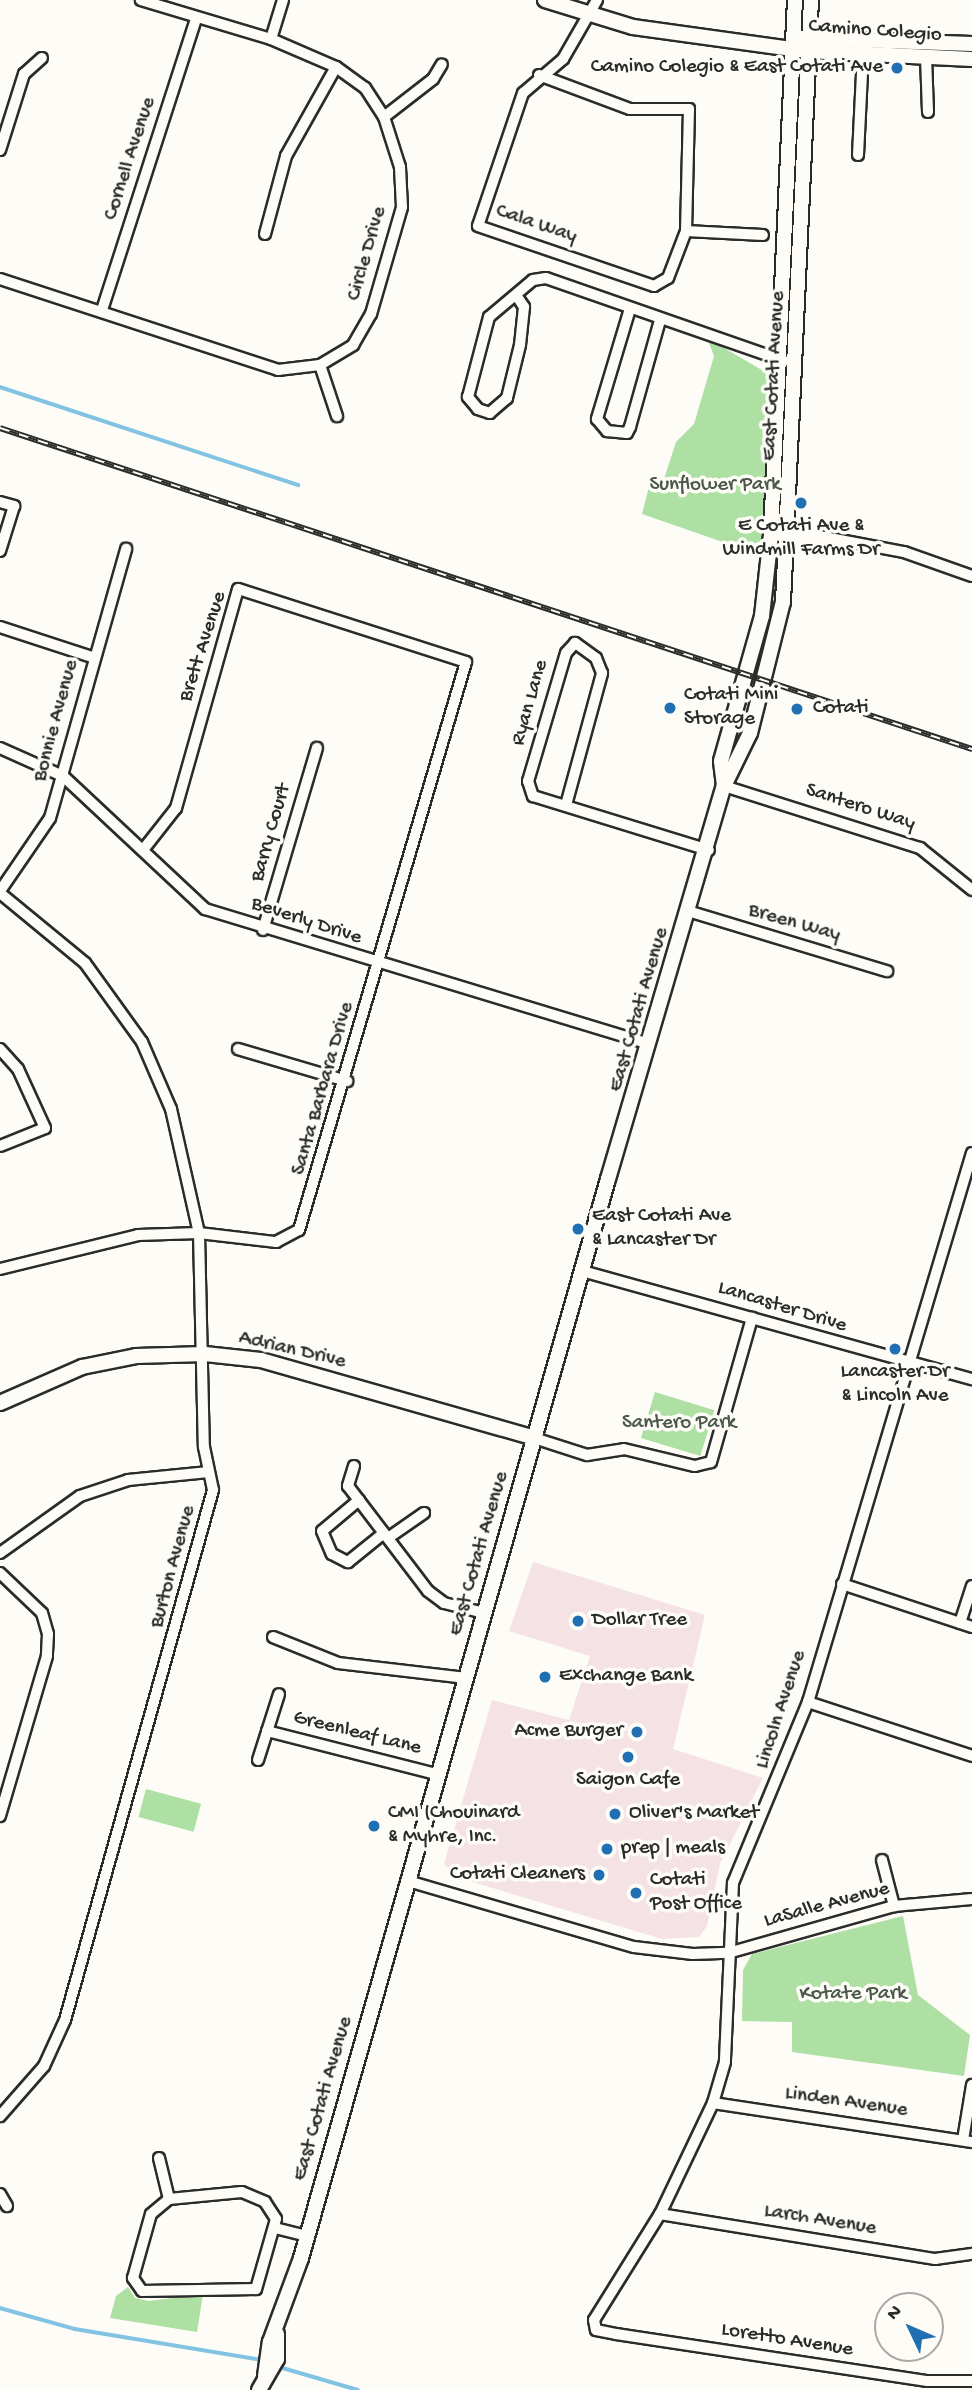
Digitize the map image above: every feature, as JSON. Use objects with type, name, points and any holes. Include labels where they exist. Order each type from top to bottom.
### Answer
[{"type":"main road","name":"Camino Colegio","points":[[545,0],[595,7],[633,27],[775,43],[972,44]]},
{"type":"main road","name":"East Cotati Avenue","points":[[262,2383],[307,2236],[648,1044],[691,912],[724,786],[750,733],[783,602],[790,536],[798,361],[801,43],[795,0]]},
{"type":"main road","name":"East Cotati Avenue","points":[[724,786],[721,761],[762,616],[771,534],[779,360],[801,43],[811,0]]},
{"type":"main road","name":"Camino Colegio","points":[[801,43],[863,54],[972,59]]},
{"type":"main road","name":"Adrian Drive","points":[[0,1403],[82,1367],[136,1356],[205,1354],[261,1360],[534,1438]]},
{"type":"street","name":"Circle Drive","points":[[0,279],[102,310],[278,370],[320,365],[353,345],[371,314],[402,207],[400,167],[384,117],[365,88],[336,66],[271,39],[196,19],[141,0]]},
{"type":"street","points":[[271,39],[283,0]]},
{"type":"street","name":"Cala Way","points":[[595,7],[563,59],[539,75],[523,93],[478,226],[654,286],[668,278],[686,231]]},
{"type":"street","name":"Cornell Avenue","points":[[102,310],[196,19]]},
{"type":"street","points":[[858,155],[863,54]]},
{"type":"street","points":[[926,57],[928,112]]},
{"type":"street","points":[[0,150],[24,74],[42,58]]},
{"type":"street","points":[[384,117],[433,79],[442,64]]},
{"type":"street","points":[[265,234],[286,156],[336,66]]},
{"type":"street","points":[[539,75],[631,109],[689,109],[686,231],[763,234]]},
{"type":"street","points":[[518,298],[524,307],[520,345],[507,398],[490,412],[478,409],[468,397],[489,317],[499,304],[518,298],[533,280],[546,278],[581,285],[629,312],[719,333],[779,360],[798,361]]},
{"type":"street","points":[[629,312],[597,419],[607,431],[627,433],[630,427],[660,320]]},
{"type":"street","points":[[320,365],[337,416]]},
{"type":"street","points":[[0,502],[15,506],[0,551]]},
{"type":"street","points":[[771,534],[839,541],[904,552],[972,576]]},
{"type":"street","name":"Bonnie Avenue","points":[[0,892],[38,841],[63,776],[126,549]]},
{"type":"street","name":"Brett Avenue","points":[[143,850],[176,808],[238,589],[466,662]]},
{"type":"street","points":[[0,627],[95,658]]},
{"type":"street","name":"Ryan Lane","points":[[566,805],[602,673],[596,658],[575,643],[566,653],[528,781],[533,796],[709,850]]},
{"type":"street","name":"Santa Barbara Drive","points":[[0,1269],[86,1244],[199,1233],[276,1242],[299,1230],[347,1081],[466,662]]},
{"type":"street","name":"Beverly Drive","points":[[0,748],[63,776],[205,909],[379,966],[648,1044]]},
{"type":"street","name":"Barry Court","points":[[263,930],[317,748]]},
{"type":"street","name":"Santero Way","points":[[724,786],[919,848],[972,890]]},
{"type":"street","name":"Burton Avenue","points":[[0,892],[85,962],[142,1042],[175,1120],[199,1233],[210,1515],[65,2020],[44,2066],[0,2116]]},
{"type":"street","name":"Breen Way","points":[[691,912],[887,971]]},
{"type":"street","points":[[0,1049],[23,1078],[45,1128],[0,1146]]},
{"type":"street","points":[[238,1049],[347,1081]]},
{"type":"street","name":"Lincoln Avenue","points":[[596,2330],[594,2320],[660,2214],[713,2103],[725,2062],[728,1953],[737,1871],[782,1778],[808,1702],[906,1365],[972,1153]]},
{"type":"street","name":"Lancaster Drive","points":[[582,1271],[752,1318],[906,1365],[972,1379]]},
{"type":"street","points":[[534,1438],[587,1455],[624,1449],[695,1466],[711,1462],[752,1318]]},
{"type":"street","points":[[354,1466],[348,1486],[436,1599],[484,1613]]},
{"type":"street","points":[[0,1553],[80,1496],[128,1480],[209,1472]]},
{"type":"street","points":[[359,1500],[322,1531],[332,1554],[348,1562],[424,1513]]},
{"type":"street","points":[[0,1573],[42,1613],[48,1634],[47,1656],[3,1795],[0,1816]]},
{"type":"street","points":[[842,1584],[972,1627]]},
{"type":"street","points":[[960,1623],[972,1586]]},
{"type":"street","points":[[273,1637],[338,1662],[466,1678]]},
{"type":"street","name":"Greenleaf Lane","points":[[258,1760],[279,1694]]},
{"type":"street","points":[[808,1702],[972,1756]]},
{"type":"street","name":"Greenleaf Lane","points":[[267,1731],[439,1775]]},
{"type":"street","points":[[882,1860],[894,1906]]},
{"type":"street","name":"LaSalle Avenue","points":[[408,1881],[634,1947],[728,1953],[894,1906],[972,1899]]},
{"type":"street","points":[[968,2141],[972,2085]]},
{"type":"street","name":"Linden Avenue","points":[[713,2103],[968,2141]]},
{"type":"street","points":[[159,2158],[169,2199]]},
{"type":"street","points":[[242,2192],[270,2206],[275,2228],[252,2292],[151,2295],[136,2285],[134,2264],[150,2214],[169,2199],[242,2192]]},
{"type":"street","points":[[0,2194],[7,2206]]},
{"type":"street","name":"Larch Avenue","points":[[660,2214],[935,2259],[972,2254]]},
{"type":"street","points":[[275,2228],[307,2236]]},
{"type":"street","name":"Loretto Avenue","points":[[596,2330],[926,2386],[972,2381]]},
{"type":"shaded area","points":[[533,1562],[705,1615],[673,1749],[763,1778],[720,1864],[707,1926],[699,1937],[662,1939],[456,1877],[444,1864],[492,1700],[569,1720],[590,1656],[509,1631]]},
{"type":"green space","name":"Sunflower Park","points":[[707,338],[772,376],[763,556],[642,514],[649,487],[664,479],[676,442],[694,424],[714,356]]},
{"type":"green space","name":"Santero Park","points":[[655,1392],[714,1410],[700,1456],[641,1438]]},
{"type":"green space","points":[[146,1789],[201,1804],[194,1832],[138,1817]]},
{"type":"green space","name":"Kotate Park","points":[[903,1916],[918,1995],[970,2035],[964,2076],[792,2052],[792,2022],[742,2021],[743,1970],[752,1954]]},
{"type":"green space","points":[[128,2287],[135,2298],[149,2301],[203,2294],[197,2332],[110,2318],[116,2296]]},
{"type":"waterway","points":[[0,387],[298,485]]},
{"type":"waterway","points":[[0,2308],[75,2329],[263,2360]]},
{"type":"waterway","points":[[276,2366],[358,2390]]},
{"type":"railway","points":[[0,428],[972,749]]},
{"type":"place","name":"Camino Colegio & East Cotati Ave","points":[[897,68]]},
{"type":"place","name":"E Cotati Ave & Windmill Farms Dr","points":[[801,503]]},
{"type":"place","name":"Cotati Mini Storage","points":[[670,708]]},
{"type":"place","name":"Cotati","points":[[797,709]]},
{"type":"place","name":"East Cotati Ave & Lancaster Dr","points":[[578,1229]]},
{"type":"place","name":"Lancaster Dr & Lincoln Ave","points":[[895,1349]]},
{"type":"place","name":"Dollar Tree","points":[[578,1621]]},
{"type":"place","name":"Exchange Bank","points":[[545,1677]]},
{"type":"place","name":"Acme Burger","points":[[637,1732]]},
{"type":"place","name":"Saigon Cafe","points":[[628,1757]]},
{"type":"place","name":"Oliver's Market","points":[[615,1814]]},
{"type":"place","name":"CMI (Chouinard & Myhre, Inc.","points":[[374,1826]]},
{"type":"place","name":"prep | meals","points":[[607,1849]]},
{"type":"place","name":"Cotati Cleaners","points":[[599,1875]]},
{"type":"place","name":"Cotati Post Office","points":[[636,1893]]}]
